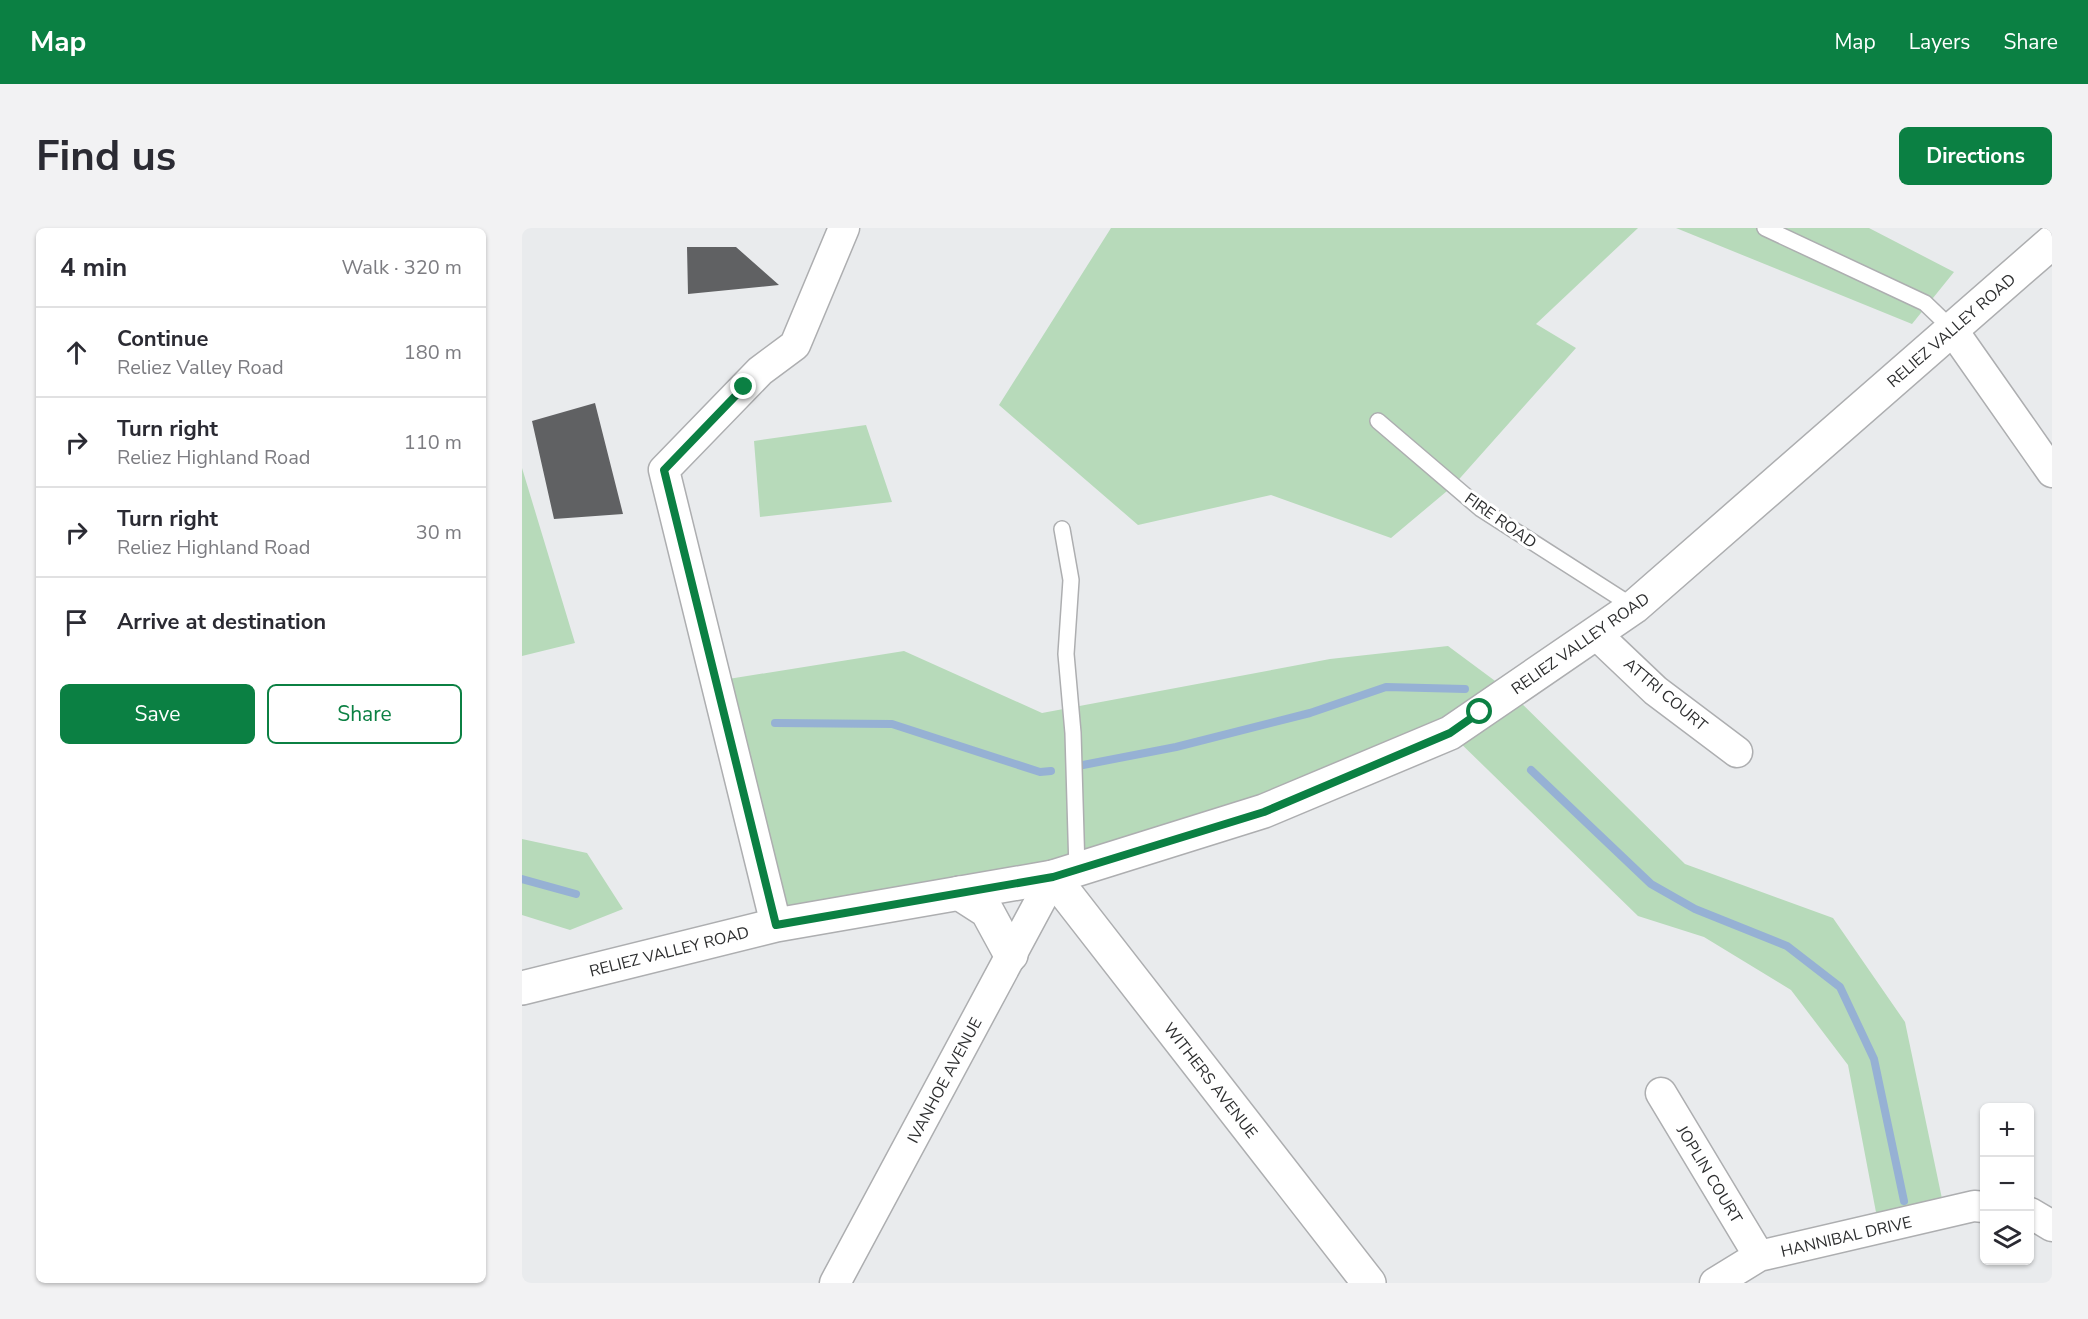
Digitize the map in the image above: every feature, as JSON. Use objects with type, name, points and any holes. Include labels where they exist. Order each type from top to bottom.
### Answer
[{"type":"main road","name":"RELIEZ VALLEY ROAD","points":[[522,988],[776,925],[1065,873],[1264,812],[1450,733],[1634,607],[2052,242]]},
{"type":"main road","name":"WITHERS AVENUE","points":[[1065,873],[1369,1283]]},
{"type":"main road","points":[[959,893],[987,911],[1011,955]]},
{"type":"street","points":[[776,925],[664,470],[760,371],[795,345],[844,228]]},
{"type":"street","points":[[1951,328],[2052,472]]},
{"type":"street","name":"ATTRI COURT","points":[[1596,634],[1656,691],[1737,752]]},
{"type":"street","name":"IVANHOE AVENUE","points":[[835,1283],[1011,955],[1065,873]]},
{"type":"street","name":"JOPLIN COURT","points":[[1661,1093],[1760,1256]]},
{"type":"street","name":"HANNIBAL DRIVE","points":[[1715,1283],[1760,1256],[1974,1206],[1980,1207]]},
{"type":"street","points":[[2034,1215],[2052,1226]]},
{"type":"lane","points":[[1765,228],[1925,303],[1951,328]]},
{"type":"lane","name":"FIRE ROAD","points":[[1378,421],[1481,509],[1634,607]]},
{"type":"lane","points":[[1062,529],[1071,580],[1066,654],[1073,733],[1065,873]]},
{"type":"green space","points":[[1111,228],[1638,228],[1536,324],[1576,348],[1453,486],[1391,538],[1271,495],[1138,525],[999,405]]},
{"type":"green space","points":[[1676,228],[1869,228],[1954,272],[1912,324]]},
{"type":"green space","points":[[866,425],[892,502],[760,517],[754,441]]},
{"type":"green space","points":[[522,468],[575,643],[522,656]]},
{"type":"green space","points":[[1448,646],[1510,692],[1685,864],[1833,918],[1905,1022],[1945,1213],[1879,1228],[1848,1065],[1791,990],[1704,937],[1638,916],[1450,733],[1264,811],[776,925],[716,681],[904,651],[1042,713],[1330,659]]},
{"type":"green space","points":[[522,839],[587,853],[623,909],[570,930],[522,915]]},
{"type":"building","points":[[687,247],[736,247],[779,285],[688,294]]},
{"type":"building","points":[[595,403],[623,514],[554,519],[532,421]]},
{"type":"waterway","points":[[1083,765],[1176,747],[1310,713],[1386,687],[1465,689]]},
{"type":"waterway","points":[[775,723],[892,724],[1040,772],[1051,771]]},
{"type":"waterway","points":[[1531,770],[1651,884],[1695,909],[1787,946],[1840,987],[1874,1059],[1904,1201]]},
{"type":"waterway","points":[[522,879],[576,894]]},
{"type":"route","points":[[744,387],[664,470],[776,925],[1053,877],[1264,812],[1450,733],[1480,712]]}]
